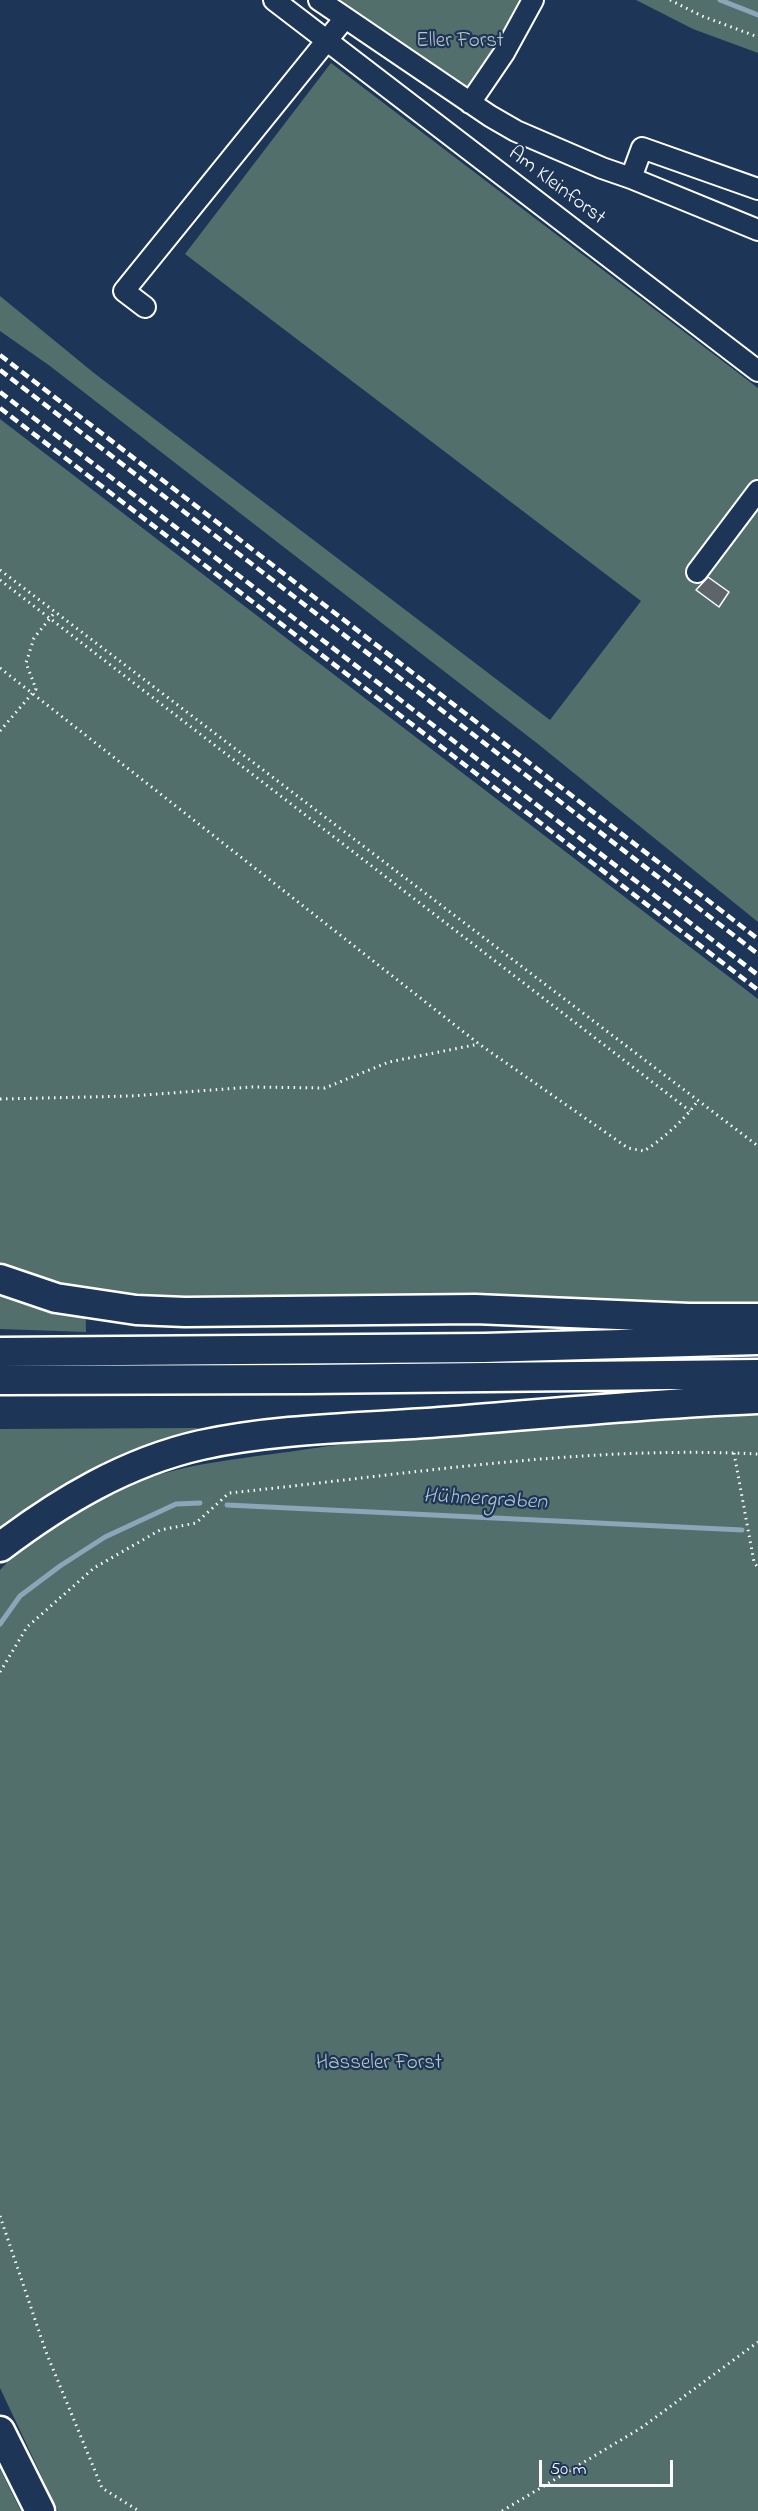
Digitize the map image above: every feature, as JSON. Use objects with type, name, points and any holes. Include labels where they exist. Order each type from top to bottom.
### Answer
[{"type":"highway","points":[[0,1280],[56,1298],[136,1310],[196,1312],[475,1310],[758,1318]]},
{"type":"highway","points":[[0,1352],[484,1348],[758,1341]]},
{"type":"highway","points":[[0,1380],[295,1380],[758,1374]]},
{"type":"highway","points":[[0,1547],[44,1514],[90,1486],[152,1460],[200,1446],[250,1437],[313,1431],[670,1403],[758,1399]]},
{"type":"highway","points":[[0,2431],[40,2511]]},
{"type":"street","name":"Am Kleinforst","points":[[274,0],[758,371]]},
{"type":"street","name":"Am Kleinforst","points":[[319,0],[470,103],[516,131],[758,230]]},
{"type":"street","points":[[470,103],[504,53],[533,0]]},
{"type":"street","points":[[145,307],[124,291],[345,18]]},
{"type":"street","points":[[631,178],[642,148],[758,189]]},
{"type":"street","points":[[697,572],[758,491]]},
{"type":"path","points":[[670,0],[702,16],[758,37]]},
{"type":"path","points":[[0,570],[697,1102],[758,1146]]},
{"type":"path","points":[[0,580],[690,1111]]},
{"type":"path","points":[[0,731],[36,689],[26,663],[34,638],[55,612]]},
{"type":"path","points":[[0,668],[479,1044],[634,1150],[644,1151],[652,1146],[697,1102]]},
{"type":"path","points":[[0,1099],[131,1096],[252,1087],[325,1088],[389,1062],[479,1044]]},
{"type":"path","points":[[0,1672],[27,1627],[94,1568],[160,1530],[196,1523],[229,1493],[522,1461],[669,1452],[758,1454]]},
{"type":"path","points":[[734,1453],[754,1562],[758,1568]]},
{"type":"path","points":[[0,2216],[46,2352],[102,2488],[139,2511]]},
{"type":"path","points":[[502,2511],[641,2428],[758,2342]]},
{"type":"green space","name":"Eller Forst","points":[[328,0],[533,0],[470,103]]},
{"type":"green space","points":[[636,0],[758,0],[758,53],[693,29]]},
{"type":"green space","points":[[331,63],[758,388],[758,922],[538,744],[50,366],[0,331],[0,296],[94,373],[550,720],[641,601],[185,254]]},
{"type":"green space","points":[[0,419],[758,999],[758,1304],[210,1299],[142,1297],[85,1292],[86,1332],[0,1329]]},
{"type":"green space","name":"Hasseler Forst","points":[[758,1411],[758,2511],[58,2511],[0,2388],[0,1570],[32,1540],[88,1504],[149,1478],[206,1464],[415,1436]]},
{"type":"green space","points":[[198,1428],[0,1536],[0,1429]]},
{"type":"green space","points":[[0,2469],[21,2511],[0,2511]]},
{"type":"building","points":[[708,577],[729,592],[719,607],[696,590]]},
{"type":"waterway","points":[[720,0],[758,15]]},
{"type":"waterway","name":"Hühnergraben","points":[[0,1624],[20,1596],[60,1566],[105,1537],[176,1504],[200,1503]]},
{"type":"waterway","name":"Hühnergraben","points":[[227,1505],[742,1530]]},
{"type":"railway","points":[[0,355],[758,939]]},
{"type":"railway","points":[[0,370],[758,954]]},
{"type":"railway","points":[[0,392],[758,975]]},
{"type":"railway","points":[[0,408],[758,990]]}]
